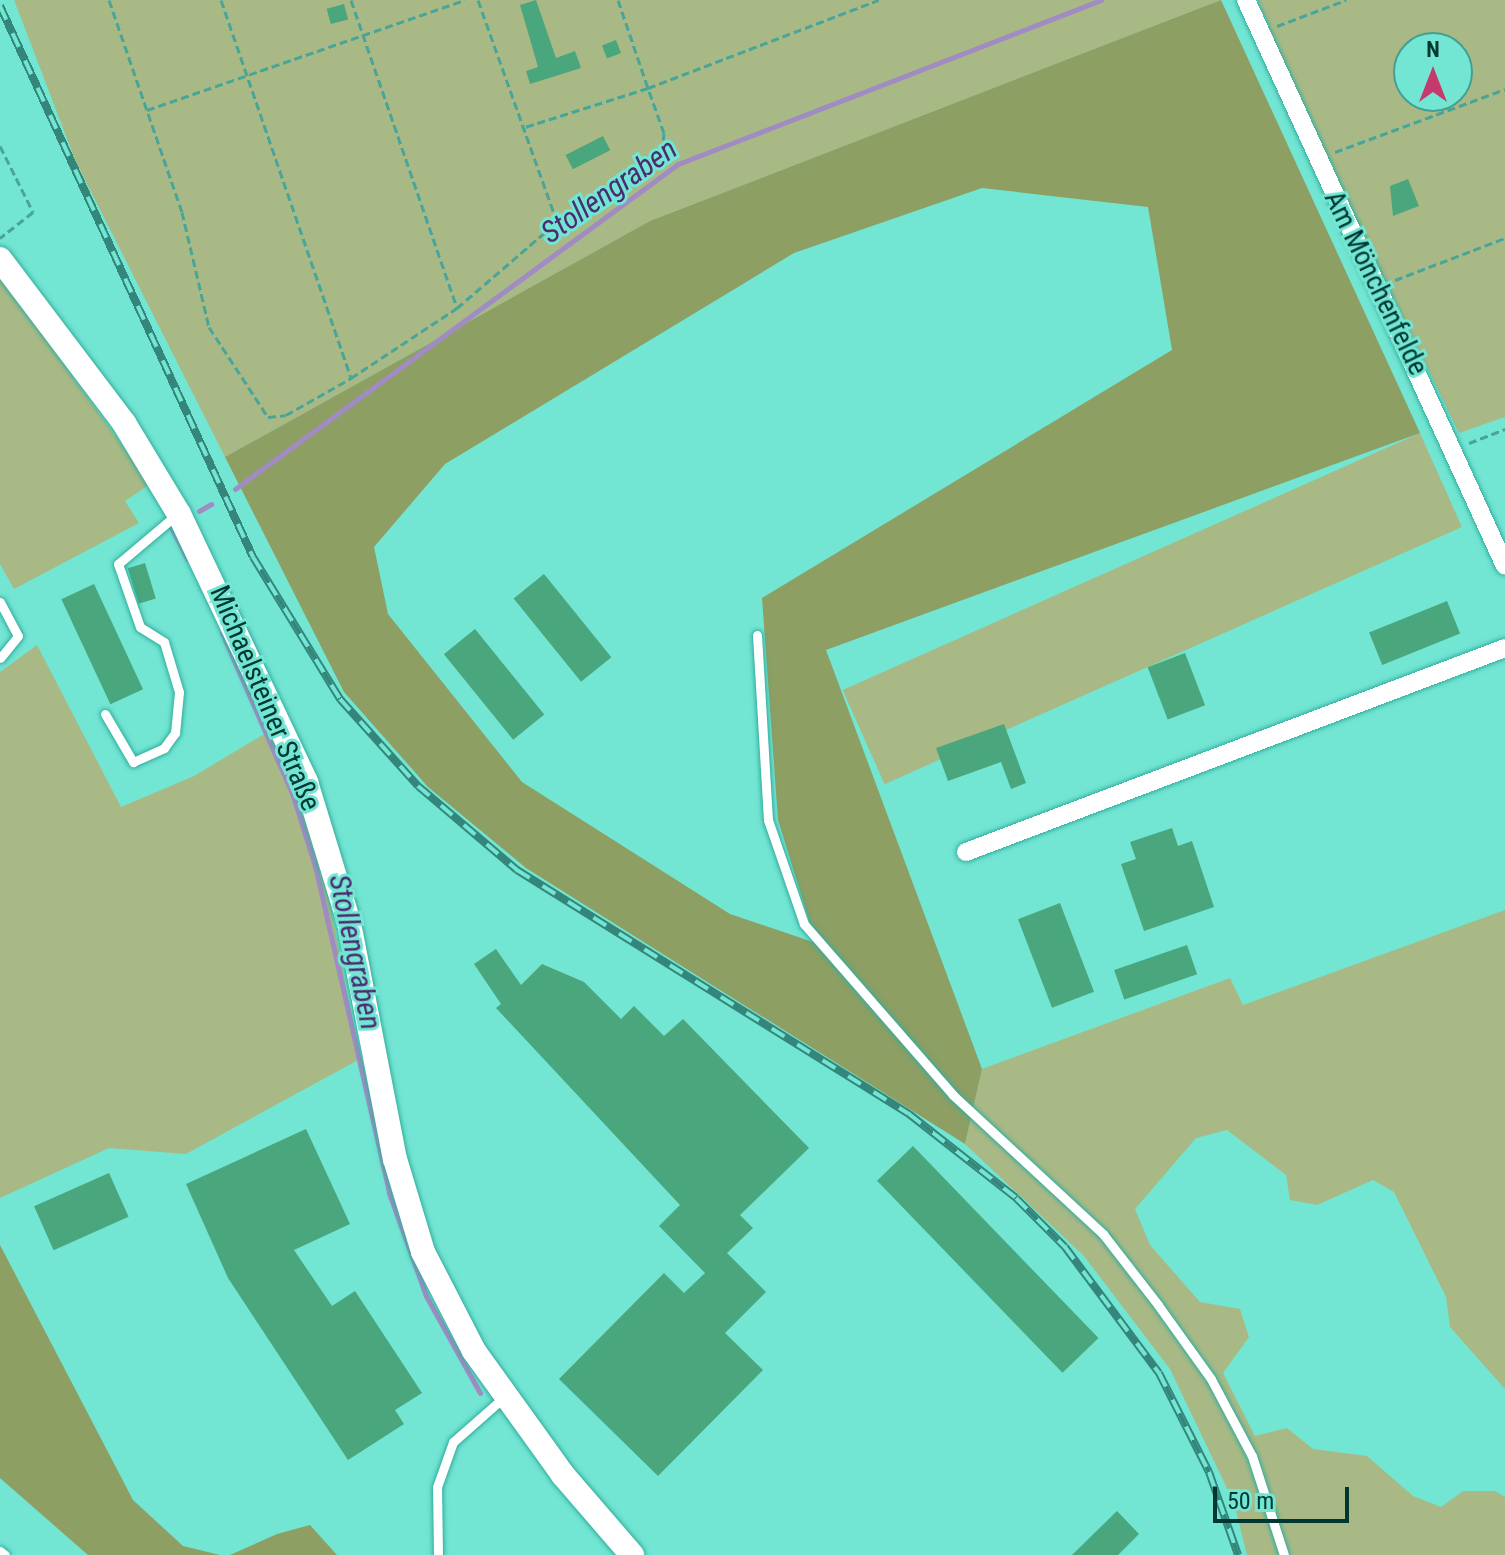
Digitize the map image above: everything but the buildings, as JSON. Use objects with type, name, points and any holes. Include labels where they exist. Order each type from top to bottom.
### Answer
[{"type":"street","name":"Am Mönchenfelde","points":[[1246,0],[1316,159],[1380,285],[1505,566]]},
{"type":"street","name":"Michaelsteiner Straße","points":[[0,259],[124,423],[179,514],[306,782],[349,923],[395,1159],[423,1252],[474,1351],[632,1555]]},
{"type":"street","points":[[966,852],[1505,648]]},
{"type":"lane","points":[[105,714],[133,762],[164,748],[175,733],[179,692],[164,642],[140,627],[118,564],[179,514]]},
{"type":"lane","points":[[0,602],[18,636],[0,658]]},
{"type":"lane","points":[[757,635],[768,820],[804,924],[953,1095],[1103,1234],[1158,1305],[1211,1379],[1252,1456],[1284,1555]]},
{"type":"lane","points":[[438,1555],[437,1487],[453,1442],[506,1395]]},
{"type":"lane","points":[[0,1551],[5,1555]]},
{"type":"path","points":[[109,0],[147,110],[209,327],[245,390],[268,417],[286,415],[351,378],[457,308],[557,222],[596,204],[662,152],[664,133],[618,0]]},
{"type":"path","points":[[221,0],[351,378]]},
{"type":"path","points":[[351,0],[457,308]]},
{"type":"path","points":[[147,110],[465,0]]},
{"type":"path","points":[[478,0],[557,222]]},
{"type":"path","points":[[525,127],[648,88],[879,0]]},
{"type":"path","points":[[1259,33],[1346,0]]},
{"type":"path","points":[[1316,159],[1505,89]]},
{"type":"path","points":[[0,146],[33,212],[0,238]]},
{"type":"path","points":[[1380,285],[1505,238]]},
{"type":"path","points":[[1454,448],[1505,429]]},
{"type":"green space","points":[[14,0],[1221,0],[650,221],[225,457],[76,162]]},
{"type":"green space","points":[[1221,0],[1420,433],[826,650],[982,1069],[965,1144],[526,868],[428,787],[344,692],[225,457],[650,221]],"holes":[[[982,188],[1148,207],[1172,350],[762,598],[778,820],[816,943],[730,914],[522,782],[388,614],[374,547],[445,464],[794,253]]]},
{"type":"green space","points":[[1258,0],[1505,0],[1505,417],[1459,433],[1306,118]]},
{"type":"green space","points":[[0,276],[150,484],[125,501],[139,523],[14,589],[0,564]]},
{"type":"green space","points":[[1420,433],[1462,527],[885,784],[843,690]]},
{"type":"green space","points":[[37,645],[121,807],[194,776],[271,730],[321,858],[360,1059],[186,1154],[109,1148],[0,1198],[0,672]]},
{"type":"green space","points":[[1505,910],[1505,1389],[1450,1327],[1446,1297],[1394,1192],[1373,1180],[1317,1205],[1290,1200],[1286,1175],[1227,1130],[1196,1138],[1135,1209],[1150,1245],[1200,1302],[1240,1309],[1249,1337],[1223,1373],[1255,1436],[1287,1428],[1313,1449],[1367,1456],[1413,1496],[1441,1507],[1463,1491],[1495,1491],[1505,1497],[1505,1555],[1247,1555],[1234,1503],[1170,1369],[1084,1256],[965,1144],[982,1069],[1230,978],[1243,1005]]},
{"type":"green space","points":[[0,1245],[133,1500],[183,1546],[220,1555],[88,1555],[0,1478]]},
{"type":"green space","points":[[310,1525],[337,1555],[230,1555],[277,1534]]},
{"type":"waterway","name":"Stollengraben","points":[[235,489],[678,164],[1101,0]]},
{"type":"waterway","name":"Stollengraben","points":[[199,511],[211,504]]},
{"type":"waterway","name":"Stollengraben","points":[[170,525],[187,559]]},
{"type":"waterway","name":"Stollengraben","points":[[222,633],[292,793],[315,866],[389,1193],[426,1296],[480,1393]]},
{"type":"railway","points":[[0,6],[253,557],[340,699],[418,786],[517,870],[909,1114],[1016,1198],[1065,1247],[1159,1373],[1209,1472],[1238,1555]]}]
